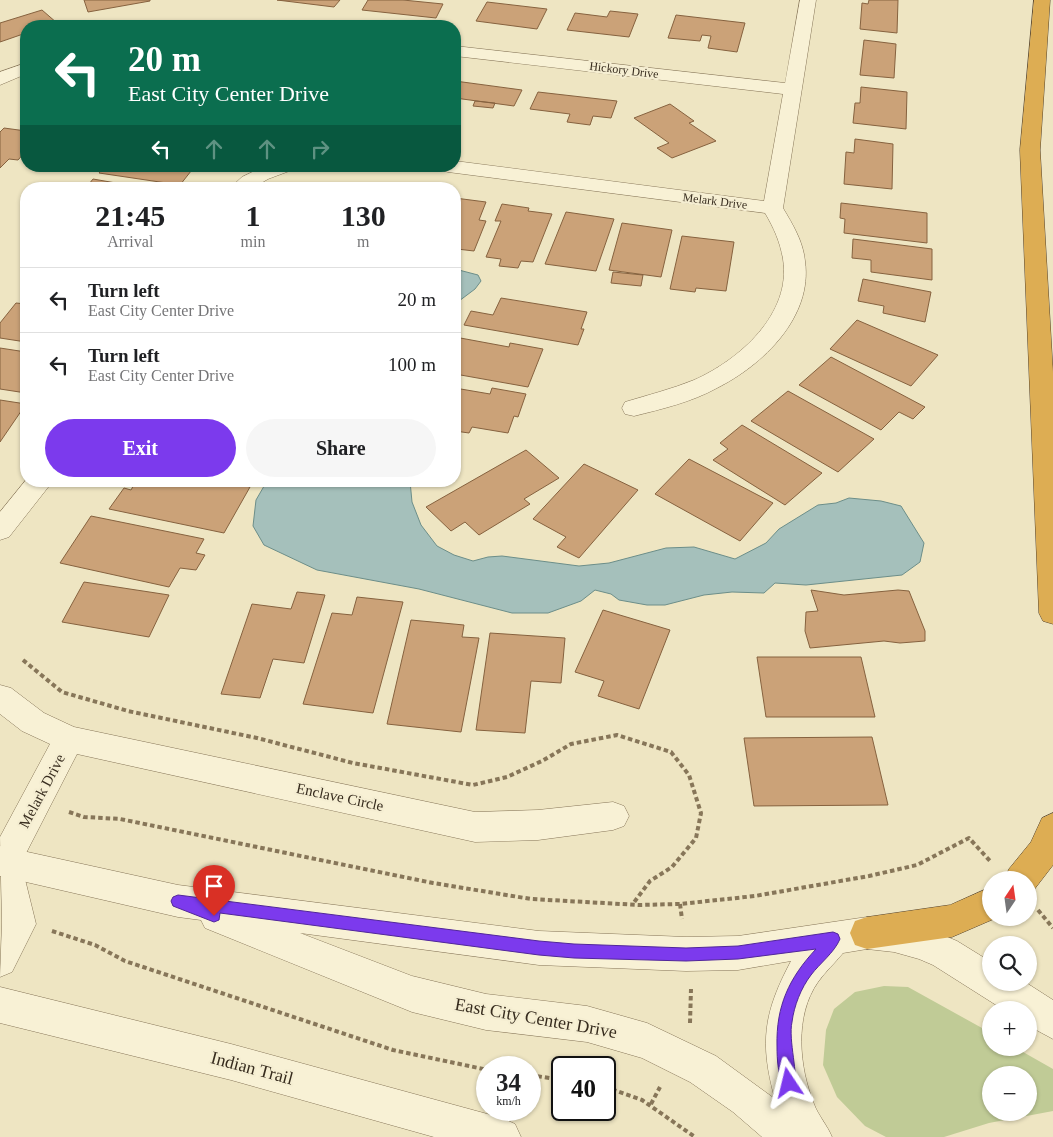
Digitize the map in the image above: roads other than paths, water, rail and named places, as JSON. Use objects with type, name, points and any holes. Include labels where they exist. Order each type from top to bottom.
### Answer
[{"type":"highway","points":[[1042,0],[1030,150],[1053,613]]},
{"type":"highway","points":[[1029,871],[1043,852],[1053,828]]},
{"type":"highway","points":[[850,936],[952,921],[982,907]]},
{"type":"street","points":[[634,408],[709,383],[746,359],[774,332],[788,309],[794,287],[796,266],[793,246],[785,225],[773,208],[808,0]]},
{"type":"street","name":"Hickory Drive","points":[[461,52],[794,90]]},
{"type":"street","points":[[0,79],[20,71]]},
{"type":"street","name":"Melark Drive","points":[[461,168],[773,208]]},
{"type":"street","points":[[247,182],[269,172]]},
{"type":"street","points":[[0,530],[35,487]]},
{"type":"street","name":"Melark Drive","points":[[0,697],[33,722],[69,739],[36,802],[1,862]]},
{"type":"street","name":"Enclave Circle","points":[[69,739],[475,827],[538,825],[613,816]]},
{"type":"street","points":[[0,960],[19,924],[1,862]]},
{"type":"street","name":"East City Center Drive","points":[[1,862],[178,901],[539,948],[686,954],[738,952],[850,936],[894,936],[921,943],[945,953],[982,976]]},
{"type":"street","name":"East City Center Drive","points":[[178,901],[412,994],[486,1012],[586,1024],[647,1041],[703,1068],[746,1099],[791,1137]]},
{"type":"street","points":[[813,1137],[798,1114],[789,1083],[784,1056],[784,1024],[790,998],[805,971],[850,936]]},
{"type":"street","name":"East City Center Drive","points":[[1006,991],[1053,1021]]},
{"type":"street","name":"Indian Trail","points":[[0,1005],[231,1062],[502,1137]]},
{"type":"water","points":[[461,271],[478,275],[481,281],[475,289],[461,300]]},
{"type":"water","points":[[264,487],[411,487],[412,502],[421,525],[437,546],[454,555],[473,561],[502,556],[579,566],[609,563],[666,548],[694,547],[735,559],[766,543],[779,529],[818,505],[836,503],[849,498],[881,501],[901,506],[924,543],[920,562],[902,575],[806,585],[775,583],[764,593],[732,592],[704,595],[665,605],[647,605],[619,600],[611,594],[595,590],[581,601],[548,613],[512,613],[419,589],[317,570],[264,545],[253,526],[256,500]]}]
